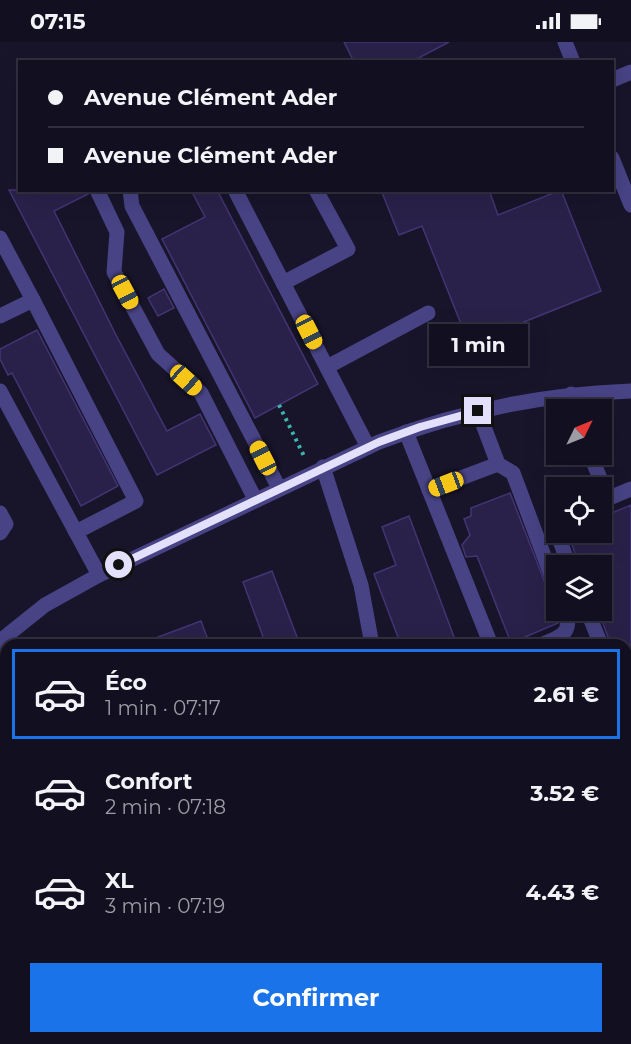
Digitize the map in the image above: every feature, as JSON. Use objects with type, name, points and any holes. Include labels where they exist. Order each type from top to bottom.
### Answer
[{"type":"street","points":[[565,42],[572,60]]},
{"type":"street","points":[[614,79],[631,72]]},
{"type":"street","points":[[614,163],[631,205]]},
{"type":"street","points":[[98,192],[117,232],[114,272],[158,354],[201,393],[255,500]]},
{"type":"street","points":[[130,192],[132,206],[279,488]]},
{"type":"street","points":[[239,192],[283,283],[368,447]]},
{"type":"street","points":[[283,283],[348,249],[317,192]]},
{"type":"street","points":[[0,238],[136,501],[76,532]]},
{"type":"street","points":[[0,316],[33,300]]},
{"type":"street","points":[[327,367],[428,312]]},
{"type":"street","points":[[0,391],[99,575]]},
{"type":"street","points":[[589,399],[631,391]]},
{"type":"street","points":[[2,639],[45,605],[99,575],[368,447],[406,432],[478,411],[546,405]]},
{"type":"street","points":[[478,411],[498,464],[513,473],[546,561]]},
{"type":"street","points":[[406,432],[489,639]]},
{"type":"street","points":[[429,490],[498,464]]},
{"type":"street","points":[[317,470],[361,585],[371,639]]},
{"type":"street","points":[[612,496],[631,489]]},
{"type":"street","points":[[0,513],[6,524],[0,533]]},
{"type":"street","points":[[561,639],[569,628],[567,621]]},
{"type":"street","points":[[591,621],[599,639]]},
{"type":"path","points":[[279,405],[317,470]]},
{"type":"building","points":[[344,42],[449,42],[415,60],[353,60]]},
{"type":"building","points":[[9,190],[88,192],[88,194],[54,211],[116,335],[167,431],[200,414],[216,445],[157,475]]},
{"type":"building","points":[[192,192],[218,192],[318,384],[255,418],[162,239],[205,217]]},
{"type":"building","points":[[382,192],[490,192],[498,215],[556,192],[562,192],[601,291],[469,344],[422,226],[399,235]]},
{"type":"building","points":[[164,289],[174,308],[158,316],[148,298]]},
{"type":"building","points":[[37,330],[118,486],[81,506],[12,373],[8,375],[0,359],[0,349]]},
{"type":"building","points":[[510,493],[546,585],[546,621],[558,621],[558,623],[520,639],[509,639],[477,556],[466,557],[462,545],[470,535],[464,519],[471,516],[471,508]]},
{"type":"building","points":[[631,505],[631,639],[609,639],[602,621],[612,621],[612,555],[575,555],[572,543],[612,543],[612,513]]},
{"type":"building","points":[[409,516],[455,639],[399,639],[374,574],[396,565],[382,527]]},
{"type":"building","points":[[272,571],[298,639],[264,639],[243,582]]},
{"type":"building","points":[[201,621],[208,639],[153,639]]},
{"type":"route","points":[[119,565],[379,442],[420,427],[478,411]]}]
